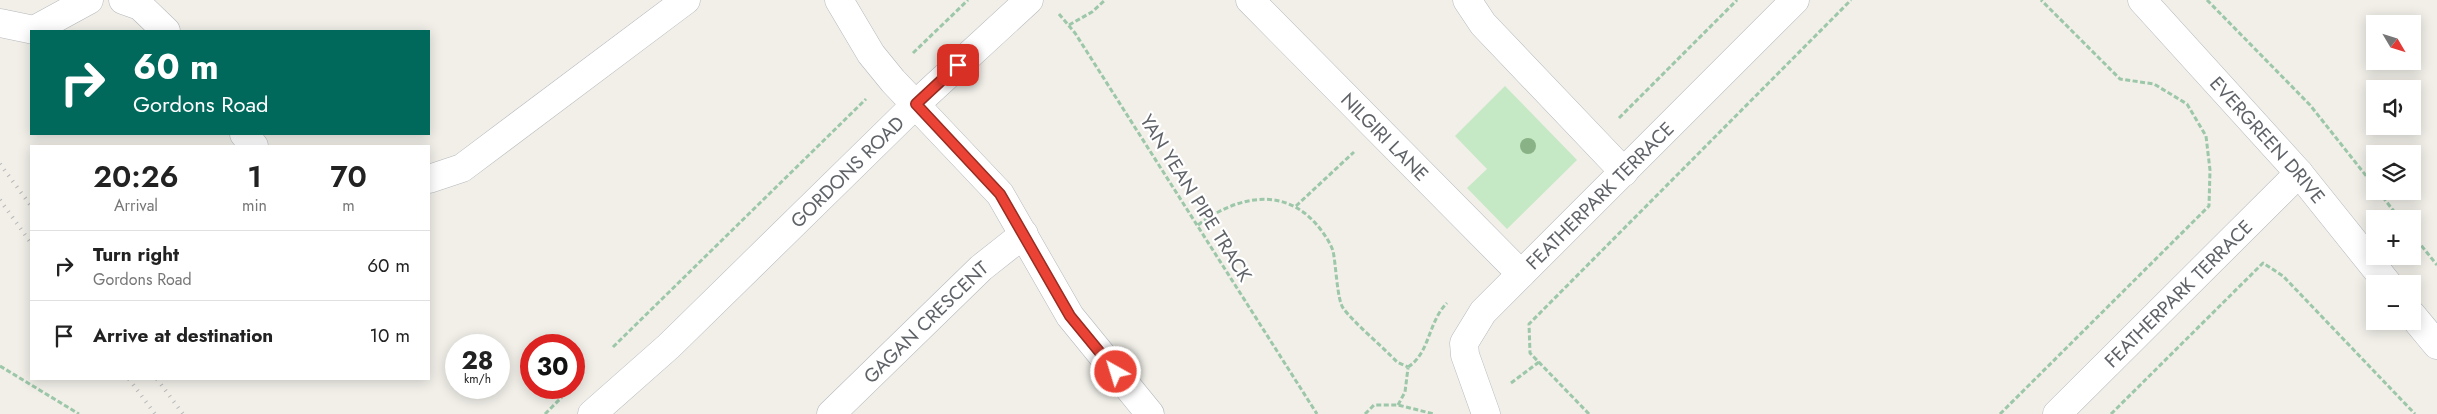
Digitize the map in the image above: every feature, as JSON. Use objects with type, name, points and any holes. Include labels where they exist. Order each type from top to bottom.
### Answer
[{"type":"street","points":[[0,24],[34,30],[89,0]]},
{"type":"street","points":[[430,179],[462,168],[686,0]]},
{"type":"street","points":[[839,0],[871,54],[889,76],[1000,194],[1070,316],[1150,414]]},
{"type":"street","name":"GORDONS ROAD","points":[[592,414],[669,346],[916,104],[1029,0]]},
{"type":"street","name":"NILGIRI LANE","points":[[1250,0],[1521,274]]},
{"type":"street","points":[[1467,0],[1483,24],[1624,172]]},
{"type":"street","name":"FEATHERPARK TERRACE","points":[[1486,414],[1465,355],[1464,343],[1483,312],[1795,0]]},
{"type":"street","name":"EVERGREEN DRIVE","points":[[2142,0],[2299,173],[2381,275]]},
{"type":"street","points":[[135,2],[165,30]]},
{"type":"street","points":[[245,135],[253,145]]},
{"type":"street","name":"FEATHERPARK TERRACE","points":[[2057,414],[2299,173]]},
{"type":"street","name":"GAGAN CRESCENT","points":[[832,414],[981,268],[1024,234]]},
{"type":"street","points":[[2421,326],[2437,345]]},
{"type":"street","name":"GORDONS ROAD","points":[[614,414],[669,346]]},
{"type":"street","points":[[619,414],[640,383]]},
{"type":"path","points":[[609,351],[968,0]]},
{"type":"path","points":[[1069,25],[1092,12],[1105,0]]},
{"type":"path","points":[[1595,141],[1737,0]]},
{"type":"path","points":[[1589,414],[1530,352],[1529,324],[1851,0]]},
{"type":"path","points":[[2000,414],[2209,206],[2210,170],[2206,136],[2186,104],[2154,84],[2120,79],[2041,0]]},
{"type":"path","points":[[2207,0],[2310,105],[2366,176]]},
{"type":"path","name":"YAN YEAN PIPE TRACK","points":[[1058,12],[1069,25],[1198,225],[1317,414]]},
{"type":"path","points":[[1296,206],[1378,129]]},
{"type":"path","points":[[1198,225],[1215,212],[1247,200],[1269,199],[1296,206],[1309,216],[1323,232],[1332,249],[1342,307],[1397,362],[1408,367],[1405,392],[1398,405]]},
{"type":"path","points":[[2385,200],[2393,210]]},
{"type":"path","points":[[2421,245],[2437,265]]},
{"type":"path","points":[[2111,414],[2263,262],[2283,276],[2415,414]]},
{"type":"path","points":[[0,366],[79,414]]},
{"type":"path","points":[[545,414],[560,399]]},
{"type":"path","points":[[1365,414],[1374,405],[1398,405],[1434,414]]},
{"type":"green space","points":[[1505,86],[1577,160],[1507,229],[1467,188],[1487,169],[1455,136]]},
{"type":"railway","points":[[0,164],[30,205]]},
{"type":"railway","points":[[0,200],[30,242]]},
{"type":"railway","points":[[130,380],[155,414]]},
{"type":"railway","points":[[158,380],[183,414]]},
{"type":"route","points":[[958,65],[916,104],[1000,194],[1070,316],[1116,372]]}]
